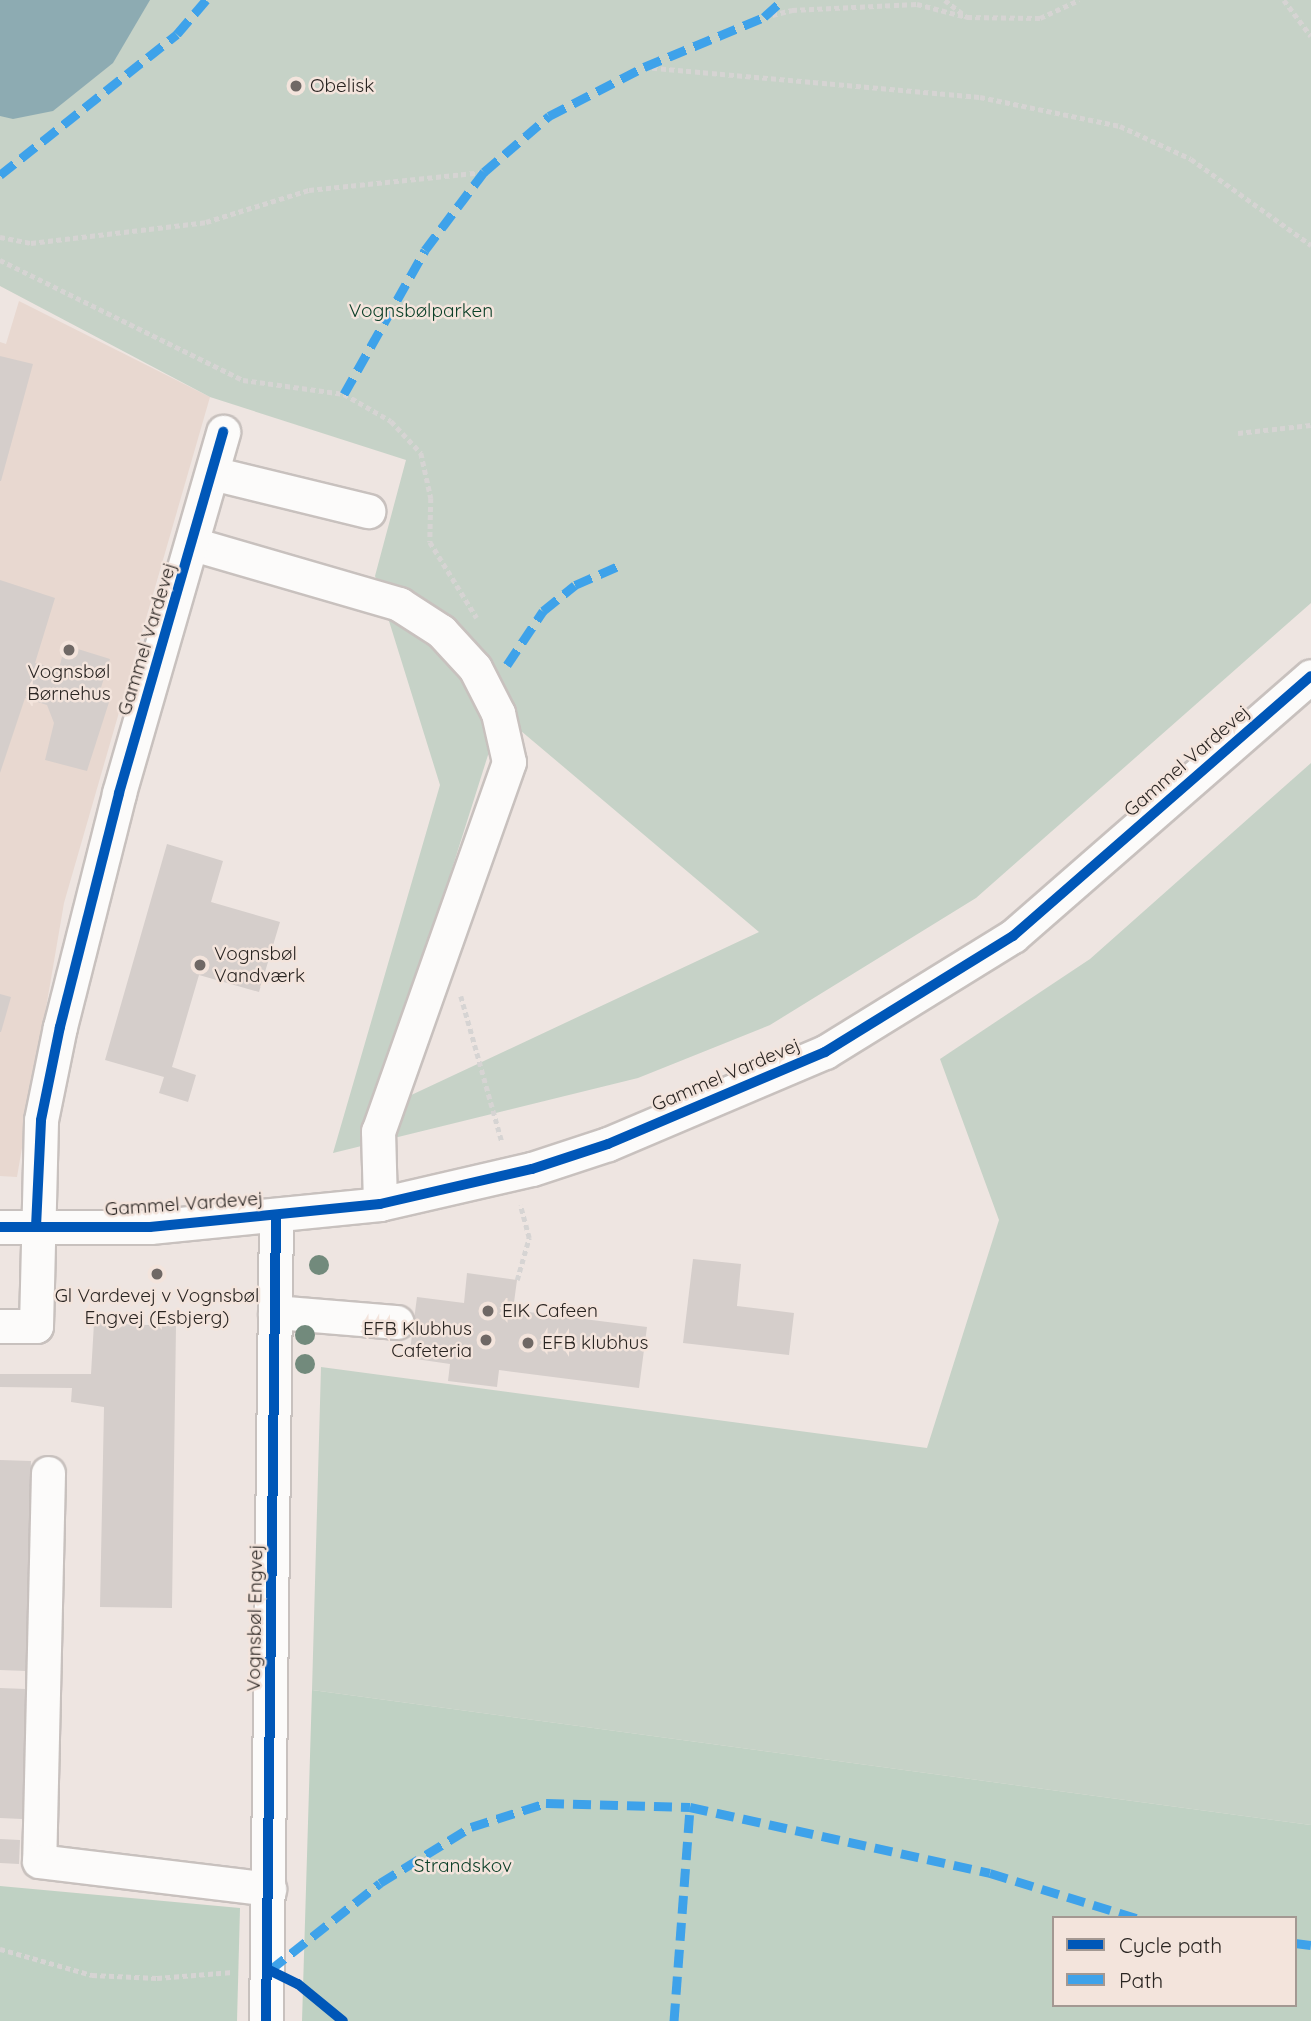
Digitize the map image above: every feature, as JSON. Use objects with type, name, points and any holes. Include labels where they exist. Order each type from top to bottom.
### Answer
[{"type":"street","name":"Gammel Vardevej","points":[[36,1227],[41,1120],[60,1027],[119,793],[193,544],[223,432]]},
{"type":"street","points":[[212,473],[368,511]]},
{"type":"street","points":[[193,544],[399,604],[441,631],[466,659],[498,713],[509,762],[378,1131],[380,1204]]},
{"type":"street","name":"Gammel Vardevej","points":[[0,1227],[150,1227],[380,1204],[511,1174],[608,1144],[825,1052],[1013,936],[1311,677]]},
{"type":"street","name":"Vognsbøl Engvej","points":[[266,2021],[276,1215]]},
{"type":"street","points":[[0,1326],[36,1326],[36,1227]]},
{"type":"street","points":[[275,1312],[397,1322]]},
{"type":"street","points":[[48,1473],[38,1861],[269,1889]]},
{"type":"path","points":[[945,0],[967,17]]},
{"type":"path","points":[[764,17],[792,10],[917,5],[967,17],[1040,18],[1079,0]]},
{"type":"path","points":[[1284,0],[1311,36]]},
{"type":"path","points":[[644,67],[980,97],[1120,126],[1191,159],[1311,245]]},
{"type":"path","points":[[0,237],[31,243],[206,222],[309,190],[484,172]]},
{"type":"path","points":[[0,260],[243,380],[344,394],[391,421],[421,453],[431,498],[430,542],[479,620]]},
{"type":"path","points":[[1238,433],[1311,425]]},
{"type":"path","points":[[460,993],[529,1238],[517,1280]]},
{"type":"path","points":[[0,1949],[92,1975],[156,1979],[267,1969]]},
{"type":"shaded area","name":"Vognsbøl Børnehus","points":[[19,301],[210,397],[64,903],[17,1177],[0,1176],[0,342],[6,344]]},
{"type":"green space","name":"Vognsbølparken","points":[[0,0],[1311,0],[1311,603],[976,898],[770,1025],[638,1078],[333,1153],[440,785],[375,576],[406,460],[210,397],[0,286]],"holes":[[[501,714],[759,932],[375,1112]]]},
{"type":"green space","points":[[1311,763],[1311,1825],[312,1690],[321,1367],[927,1448],[999,1220],[940,1059],[1090,959]]},
{"type":"green space","name":"Strandskov","points":[[312,1690],[1311,1825],[1311,2021],[302,2021]]},
{"type":"green space","points":[[0,1886],[240,1908],[237,2021],[0,2021]]},
{"type":"water","points":[[0,0],[150,0],[113,63],[53,111],[13,119],[0,116]]},
{"type":"building","points":[[0,356],[33,364],[1,481],[0,481]]},
{"type":"building","points":[[0,580],[55,598],[35,663],[59,669],[65,645],[110,659],[99,694],[111,696],[87,771],[45,760],[54,723],[47,705],[25,698],[0,773]]},
{"type":"building","name":"Vognsbøl Vandværk","points":[[167,844],[223,861],[211,902],[280,922],[259,992],[199,975],[172,1067],[196,1075],[188,1102],[159,1093],[164,1077],[105,1060]]},
{"type":"building","points":[[0,994],[11,997],[1,1032],[0,1032]]},
{"type":"building","points":[[693,1259],[741,1264],[737,1306],[794,1313],[789,1355],[683,1343]]},
{"type":"building","name":"EFB klubhus","points":[[467,1273],[517,1280],[513,1310],[647,1327],[639,1388],[499,1370],[497,1387],[448,1381],[450,1364],[409,1358],[417,1297],[464,1303]]},
{"type":"building","points":[[94,1323],[176,1326],[172,1608],[100,1607],[104,1407],[71,1402],[72,1388],[0,1387],[0,1374],[91,1374]]},
{"type":"building","points":[[0,1460],[31,1461],[26,1671],[0,1670]]},
{"type":"building","points":[[0,1688],[26,1689],[22,1819],[0,1818]]},
{"type":"building","points":[[0,1839],[20,1840],[19,1864],[0,1863]]},
{"type":"marked path","points":[[0,175],[177,34],[206,0]]},
{"type":"marked path","points":[[344,394],[425,250],[484,172],[549,116],[644,67],[764,17],[783,0]]},
{"type":"marked path","points":[[507,665],[543,611],[575,585],[623,564]]},
{"type":"marked path","points":[[270,1970],[380,1883],[471,1827],[546,1803],[690,1807],[990,1873],[1130,1916]]},
{"type":"marked path","points":[[674,2021],[690,1807]]},
{"type":"marked path","points":[[1297,1943],[1311,1945]]},
{"type":"cycle path","points":[[36,1227],[41,1120],[60,1027],[119,793],[223,432]]},
{"type":"cycle path","points":[[0,1227],[150,1227],[380,1204],[532,1169],[608,1144],[825,1052],[1013,936],[1311,676]]},
{"type":"cycle path","points":[[266,2021],[276,1215]]},
{"type":"cycle path","points":[[267,1969],[298,1984],[343,2021]]},
{"type":"place","name":"Obelisk","points":[[296,86]]},
{"type":"place","name":"Vognsbøl Børnehus","points":[[69,650]]},
{"type":"place","name":"Vognsbøl Vandværk","points":[[200,965]]},
{"type":"place","name":"Gl Vardevej v Vognsbøl Engvej (Esbjerg)","points":[[157,1274]]},
{"type":"place","name":"EIK Cafeen","points":[[488,1311]]},
{"type":"place","name":"EFB Klubhus Cafeteria","points":[[486,1340]]},
{"type":"place","name":"EFB klubhus","points":[[528,1343]]}]
